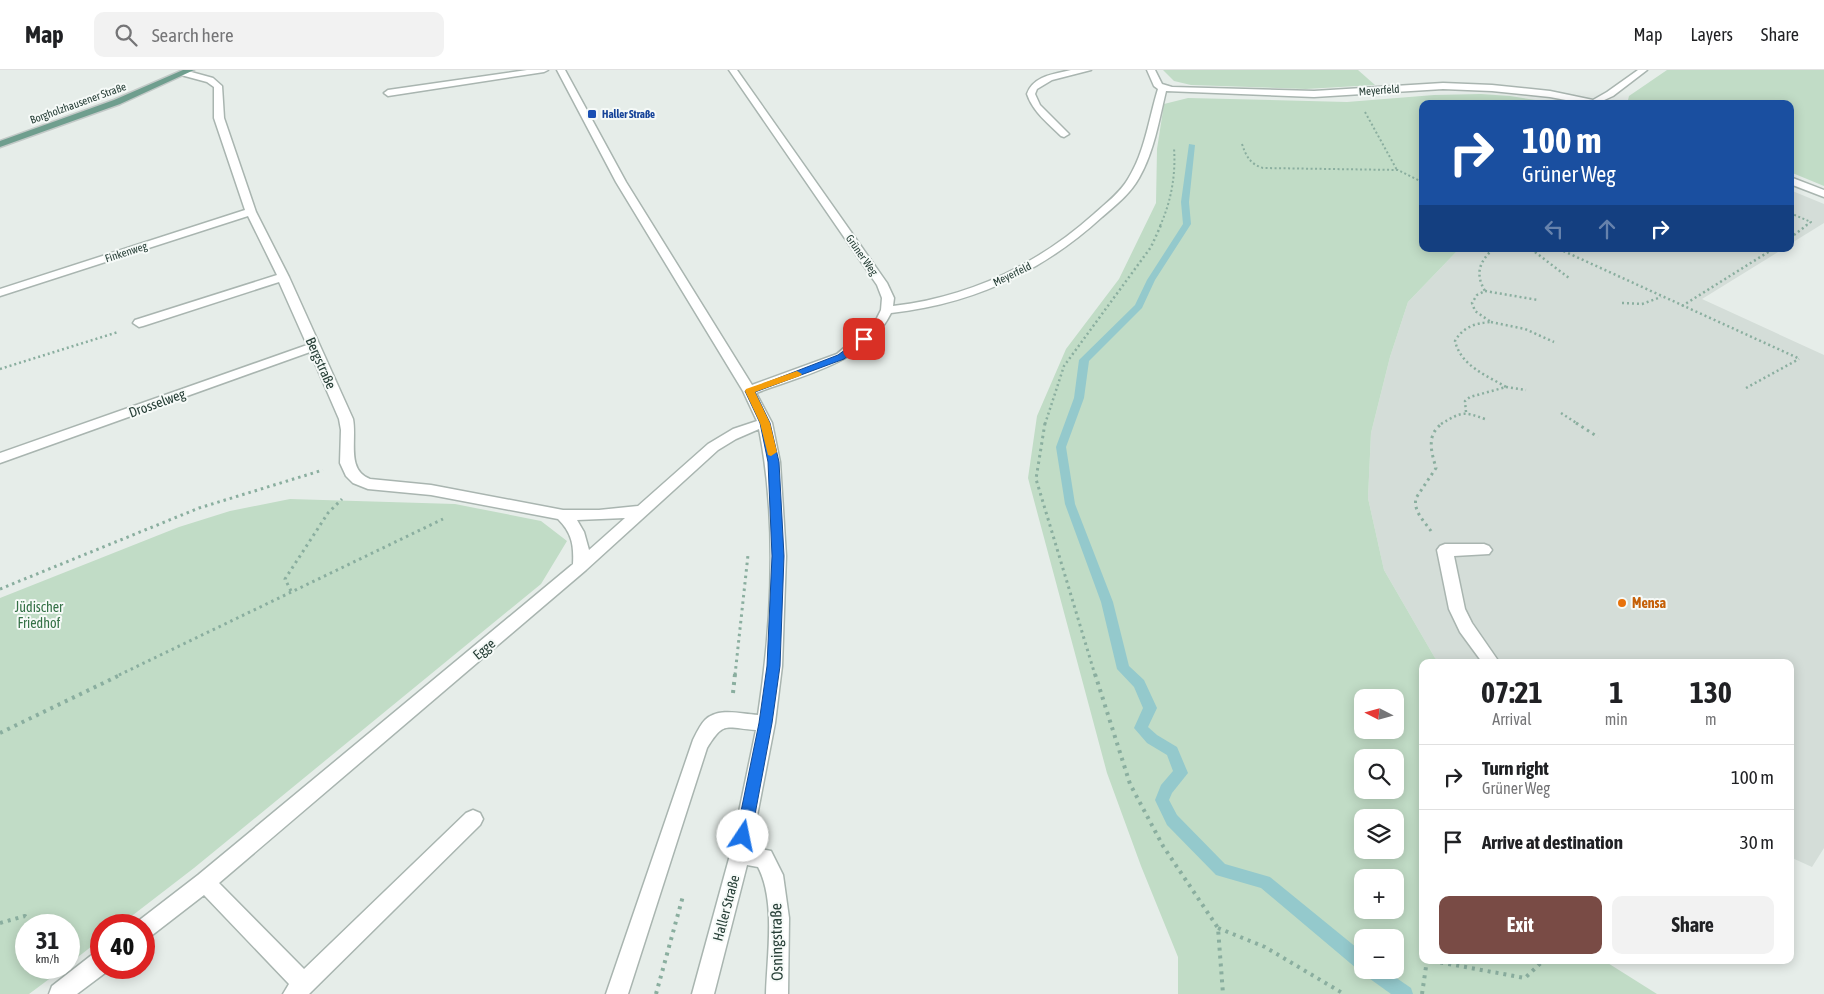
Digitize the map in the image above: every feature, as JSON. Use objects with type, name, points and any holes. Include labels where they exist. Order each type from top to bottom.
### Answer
[{"type":"main road","name":"Borgholzhausener Straße","points":[[0,144],[117,102],[187,72]]},
{"type":"street","points":[[388,93],[544,70]]},
{"type":"street","name":"Haller Straße","points":[[561,70],[621,182],[750,391],[765,423],[773,462],[778,556],[774,666],[766,723],[740,855],[703,994]]},
{"type":"street","name":"Grüner Weg","points":[[733,70],[883,285],[888,298],[887,310]]},
{"type":"street","points":[[1064,134],[1033,103],[1032,95],[1034,88],[1039,82],[1050,77],[1087,70]]},
{"type":"street","points":[[1150,70],[1156,83],[1162,89]]},
{"type":"street","points":[[1603,100],[1643,70]]},
{"type":"street","name":"Bergstraße","points":[[187,72],[210,80],[218,86],[220,118],[251,212],[284,277],[346,419],[348,430],[347,463]]},
{"type":"street","name":"Meyerfeld","points":[[887,310],[924,306],[957,298],[995,283],[1034,264],[1084,230],[1130,186],[1146,149],[1162,89],[1305,94],[1443,86],[1550,94],[1583,100]]},
{"type":"street","points":[[1794,182],[1824,194]]},
{"type":"street","name":"Finkenweg","points":[[0,293],[251,212]]},
{"type":"street","points":[[139,323],[284,277]]},
{"type":"street","points":[[750,391],[841,357],[864,339],[880,322],[887,310]]},
{"type":"street","name":"Drosselweg","points":[[0,458],[314,347]]},
{"type":"street","name":"Egge","points":[[155,921],[205,882],[582,566],[713,446],[737,431],[765,423]]},
{"type":"street","points":[[347,463],[351,473],[358,480],[368,484],[431,490],[563,515],[599,515],[642,511]]},
{"type":"street","points":[[563,515],[574,525],[582,545],[582,566]]},
{"type":"street","points":[[1484,550],[1445,550],[1457,609],[1466,627],[1489,659]]},
{"type":"street","points":[[617,994],[699,746],[710,726],[720,720],[766,723]]},
{"type":"street","points":[[205,882],[299,989],[473,819]]},
{"type":"street","name":"Osningstraße","points":[[740,855],[764,858],[773,875],[779,918],[776,994]]},
{"type":"street","points":[[60,994],[90,971]]},
{"type":"path","points":[[1354,92],[1398,170]]},
{"type":"path","points":[[1174,140],[1175,164],[1169,206],[1151,248],[1064,366],[1046,416],[1036,479],[1075,612],[1130,784],[1163,846],[1218,928],[1223,994]]},
{"type":"path","points":[[1242,144],[1248,162],[1263,168],[1398,170],[1419,180]]},
{"type":"path","points":[[1794,216],[1811,222],[1794,235]]},
{"type":"path","points":[[1484,291],[1478,279],[1478,268],[1484,257],[1490,252]]},
{"type":"path","points":[[1535,252],[1570,278]]},
{"type":"path","points":[[1565,252],[1800,358],[1746,388]]},
{"type":"path","points":[[1682,306],[1768,252]]},
{"type":"path","points":[[1538,300],[1484,291],[1475,294],[1472,306],[1481,318],[1525,329],[1554,342]]},
{"type":"path","points":[[1622,303],[1647,304],[1662,297]]},
{"type":"path","points":[[1491,322],[1464,329],[1455,341],[1456,348],[1468,363],[1506,387],[1526,390]]},
{"type":"path","points":[[0,369],[139,323]]},
{"type":"path","points":[[1466,412],[1465,401],[1470,397],[1506,387]]},
{"type":"path","points":[[1445,550],[1419,515],[1414,504],[1416,494],[1425,486],[1436,468],[1430,447],[1434,432],[1448,419],[1466,412],[1485,419]]},
{"type":"path","points":[[1561,413],[1598,437]]},
{"type":"path","points":[[0,589],[199,508],[347,463]]},
{"type":"path","points":[[291,591],[285,579],[328,513],[358,480]]},
{"type":"path","points":[[0,733],[482,500]]},
{"type":"path","points":[[0,923],[15,919]]},
{"type":"path","points":[[1218,928],[1265,947],[1344,994]]},
{"type":"path","points":[[1422,994],[1426,964]]},
{"type":"path","points":[[1449,964],[1525,978],[1540,964]]},
{"type":"shaded area","points":[[1794,192],[1824,204],[1824,223],[1794,242]]},
{"type":"shaded area","points":[[1456,252],[1778,252],[1702,299],[1824,355],[1824,848],[1812,867],[1794,859],[1794,659],[1435,658],[1384,570],[1368,498],[1371,433],[1390,357],[1408,302]]},
{"type":"green space","points":[[1163,70],[1358,70],[1375,85],[1306,89],[1191,85],[1174,81]]},
{"type":"green space","points":[[1667,70],[1824,70],[1824,186],[1794,174],[1794,100],[1628,100],[1629,96]]},
{"type":"green space","points":[[1481,94],[1536,100],[1419,100],[1419,252],[1456,252],[1408,302],[1390,357],[1371,433],[1368,498],[1384,570],[1436,659],[1419,659],[1419,964],[1609,964],[1657,994],[1178,994],[1178,957],[1141,866],[1107,773],[1028,478],[1037,416],[1066,349],[1119,279],[1156,203],[1157,149],[1164,104],[1188,98],[1347,102],[1434,95]]},
{"type":"green space","name":"Jüdischer Friedhof","points":[[290,499],[455,504],[541,521],[567,541],[541,584],[194,868],[134,914],[90,914],[90,948],[80,955],[80,914],[15,914],[15,979],[49,979],[29,994],[0,994],[0,598],[179,527],[230,511]]},
{"type":"waterway","points":[[1191,145],[1185,202],[1187,224],[1151,280],[1139,306],[1084,360],[1079,398],[1061,447],[1070,504],[1107,602],[1123,669],[1139,684],[1150,708],[1141,728],[1152,739],[1172,751],[1181,773],[1166,789],[1162,800],[1172,820],[1221,870],[1265,882],[1354,955]]},
{"type":"waterway","points":[[1384,979],[1405,994]]},
{"type":"slow traffic","points":[[771,452],[765,423],[750,391],[797,374]]},
{"type":"place","name":"Haller Straße","points":[[592,114]]},
{"type":"place","name":"Mensa","points":[[1622,603]]},
{"type":"route","points":[[743,836],[766,723],[774,666],[778,556],[773,462],[765,423],[750,391],[841,357],[864,339]]}]
